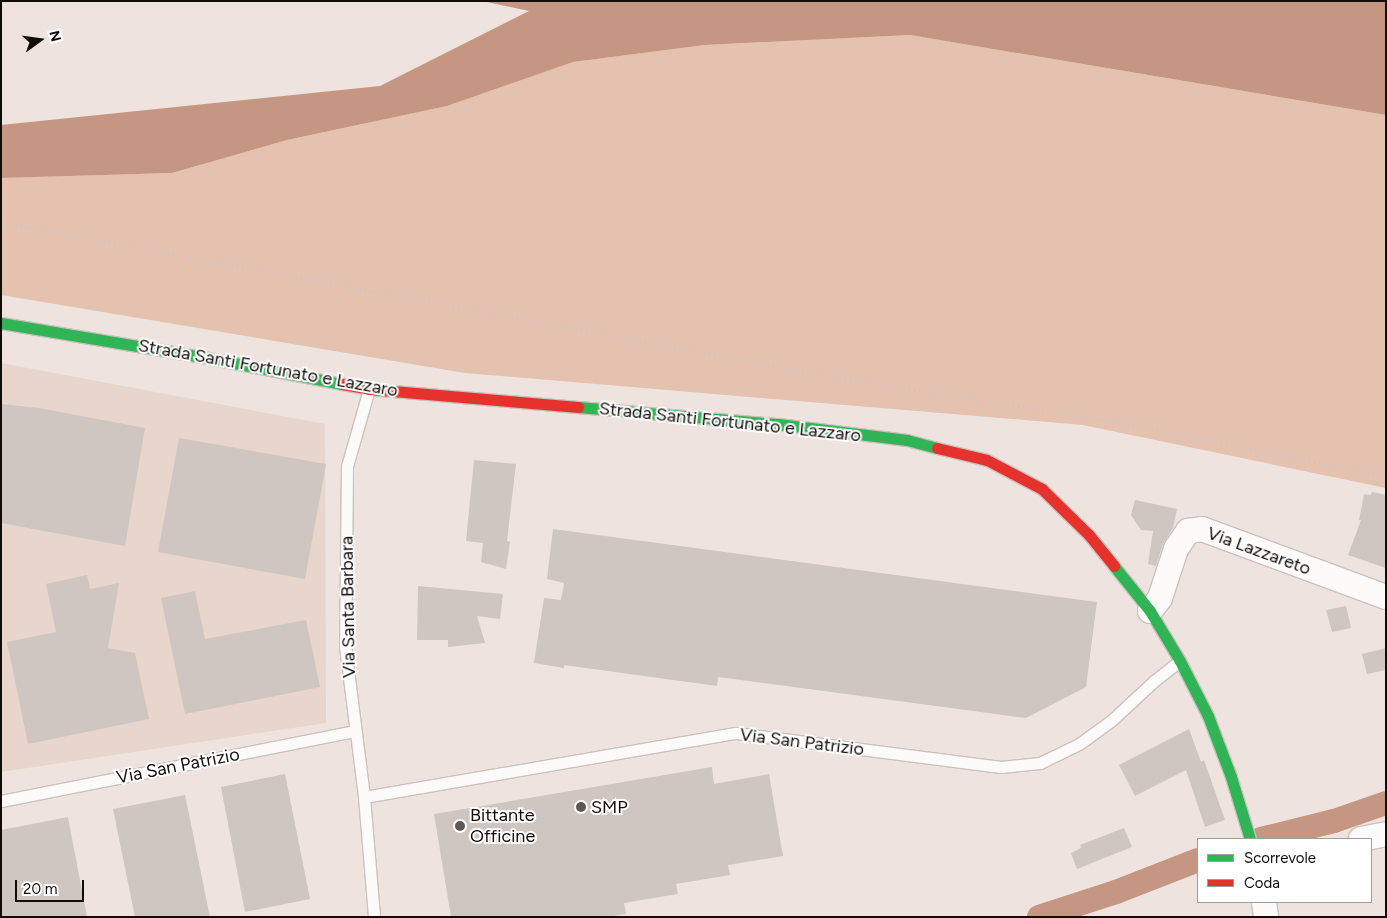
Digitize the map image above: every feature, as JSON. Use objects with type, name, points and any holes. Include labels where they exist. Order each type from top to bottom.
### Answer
[{"type":"street","name":"Strada Santi Fortunato e Lazzaro","points":[[1,323],[208,358],[369,389],[778,424],[907,440],[987,460],[1042,489],[1089,535],[1150,611],[1180,661],[1208,716],[1250,838]]},
{"type":"street","name":"Via Lazzareto","points":[[1150,611],[1160,598],[1176,549],[1188,532],[1202,529],[1386,597]]},
{"type":"street","points":[[1366,838],[1386,834]]},
{"type":"street","points":[[1264,903],[1266,917]]},
{"type":"lane","name":"Via Santa Barbara","points":[[369,389],[347,466],[345,646],[354,732],[364,797],[374,917]]},
{"type":"lane","name":"Via San Patrizio","points":[[364,797],[736,733],[1001,768],[1040,763],[1078,744],[1112,720],[1154,681],[1180,661]]},
{"type":"lane","name":"Via San Patrizio","points":[[1,801],[354,732]]},
{"type":"path","points":[[1,222],[835,377],[1118,422],[1386,476]]},
{"type":"shaded area","points":[[482,1],[1386,1],[1386,115],[910,35],[705,45],[573,62],[447,106],[287,140],[172,173],[1,178],[1,125],[380,86],[529,11]]},
{"type":"shaded area","points":[[910,35],[1386,115],[1386,488],[1083,425],[465,373],[1,295],[1,178],[172,173],[287,140],[447,106],[573,62],[705,45]]},
{"type":"shaded area","points":[[1,363],[325,424],[326,723],[1,772]]},
{"type":"building","points":[[1,404],[39,408],[145,428],[125,546],[1,523]]},
{"type":"building","points":[[179,438],[326,464],[305,579],[158,552]]},
{"type":"building","points":[[474,460],[516,464],[507,541],[510,542],[506,569],[481,562],[483,543],[466,541]]},
{"type":"building","points":[[1372,492],[1386,495],[1386,568],[1348,555],[1361,520],[1359,520],[1364,494],[1371,495]]},
{"type":"building","points":[[1135,500],[1177,509],[1173,528],[1163,544],[1156,566],[1148,564],[1153,531],[1141,530],[1131,515]]},
{"type":"building","points":[[553,529],[1097,602],[1086,687],[1026,718],[718,677],[717,686],[564,665],[564,668],[534,663],[544,598],[561,600],[564,583],[547,579]]},
{"type":"building","points":[[87,575],[90,589],[119,583],[108,648],[135,653],[149,719],[28,744],[7,642],[56,632],[46,584]]},
{"type":"building","points":[[418,586],[503,594],[500,619],[477,616],[485,643],[448,647],[448,640],[417,640]]},
{"type":"building","points":[[195,591],[205,639],[306,620],[320,687],[185,714],[161,598]]},
{"type":"building","points":[[1346,606],[1351,628],[1332,632],[1326,610]]},
{"type":"building","points":[[1386,648],[1386,670],[1367,674],[1362,654]]},
{"type":"building","points":[[1189,729],[1201,762],[1204,760],[1225,820],[1205,827],[1186,770],[1135,796],[1119,765]]},
{"type":"building","points":[[712,767],[714,784],[769,774],[783,856],[728,865],[730,875],[676,884],[678,894],[624,903],[626,914],[608,917],[451,917],[434,814]]},
{"type":"building","points":[[285,774],[310,899],[245,912],[221,787]]},
{"type":"building","points":[[185,795],[210,917],[135,917],[113,809]]},
{"type":"building","points":[[68,817],[87,917],[1,917],[1,830]]},
{"type":"building","points":[[1124,828],[1132,847],[1077,869],[1071,853],[1081,848],[1080,845]]},
{"type":"waterway","points":[[1265,838],[1334,821],[1386,803]]},
{"type":"waterway","points":[[1039,917],[1116,892],[1197,860]]},
{"type":"traffic: fast","points":[[1,323],[208,358],[342,384]]},
{"type":"traffic: fast","points":[[578,407],[778,424],[907,440],[937,448]]},
{"type":"traffic: fast","points":[[1114,566],[1150,611],[1180,661],[1208,716],[1231,777],[1250,838]]},
{"type":"traffic: jam","points":[[342,384],[369,389],[578,407]]},
{"type":"traffic: jam","points":[[937,448],[987,460],[1042,489],[1089,535],[1114,566]]},
{"type":"place","name":"SMP","points":[[581,807]]},
{"type":"place","name":"Bittante Officine","points":[[460,826]]}]
